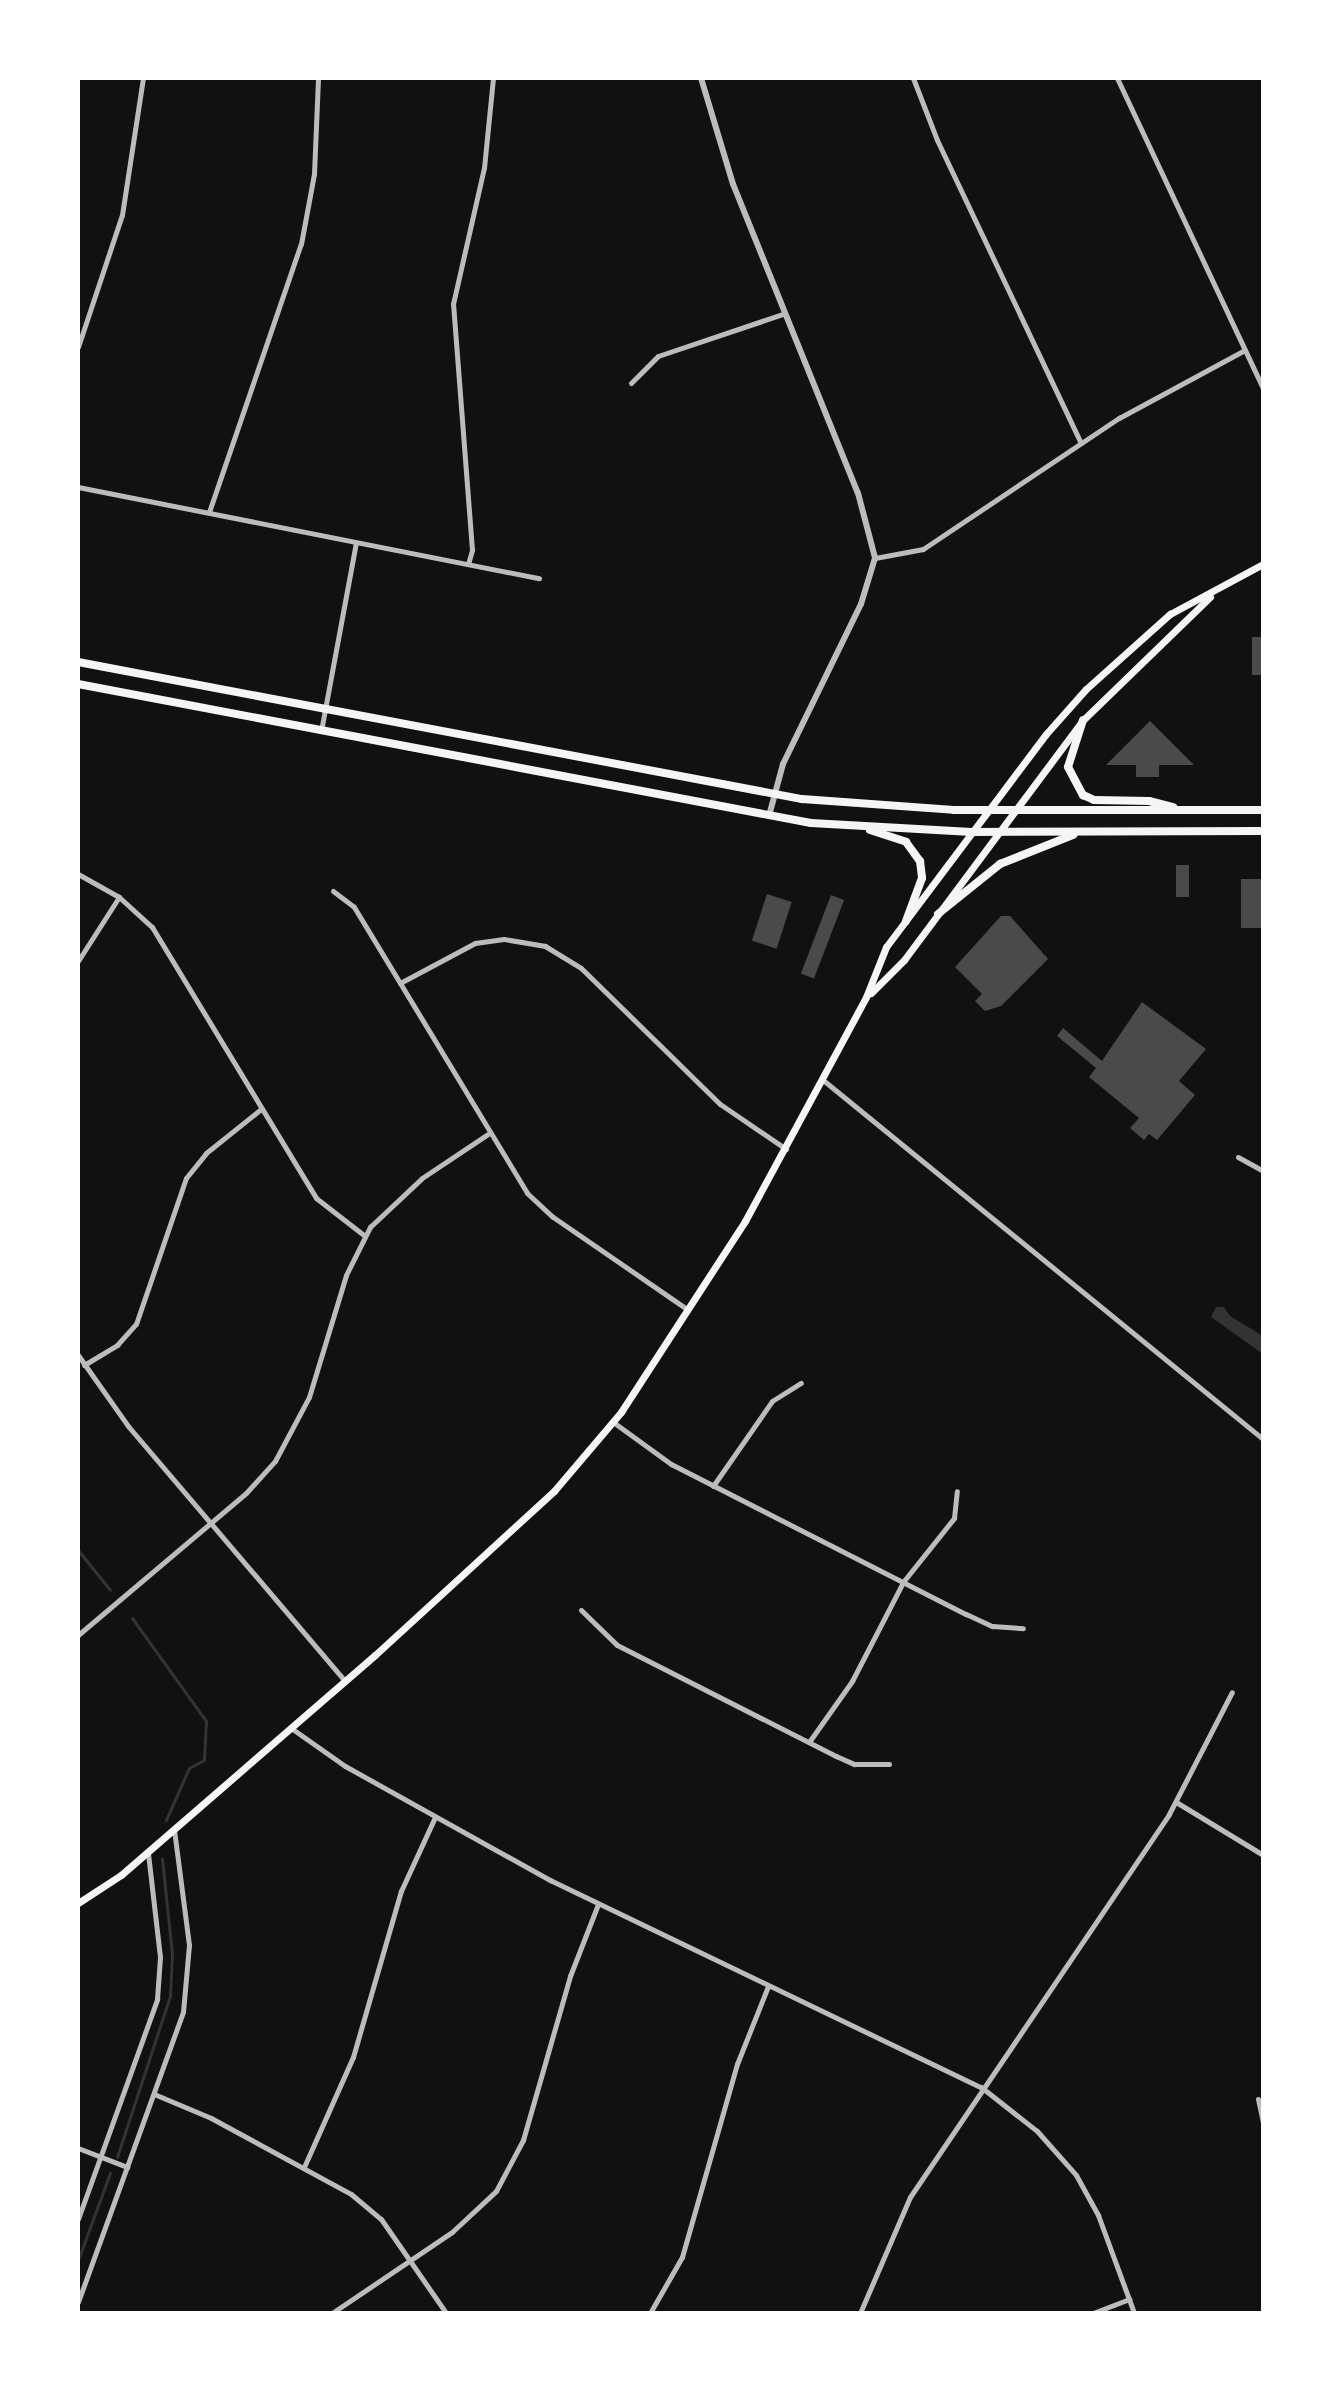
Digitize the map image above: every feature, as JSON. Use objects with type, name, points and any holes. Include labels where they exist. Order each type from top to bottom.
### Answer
[{"type":"highway","points":[[78,662],[773,795],[988,811],[1263,810]]},
{"type":"highway","points":[[78,684],[769,816],[862,827],[999,833],[1263,831]]},
{"type":"highway","points":[[1083,720],[1068,767],[1083,795],[1186,811]]},
{"type":"highway","points":[[862,827],[906,842],[916,853],[922,878],[906,921]]},
{"type":"highway","points":[[938,914],[1000,864],[1082,832]]},
{"type":"main road","points":[[78,1903],[148,1852],[345,1681],[554,1491],[613,1422],[787,1149],[866,997],[886,947],[1058,719],[1114,662],[1170,614],[1263,564]]},
{"type":"main road","points":[[866,997],[904,960],[1083,720],[1218,590]]},
{"type":"street","points":[[78,347],[122,215],[143,78]]},
{"type":"street","points":[[209,512],[304,232],[314,174],[318,78]]},
{"type":"street","points":[[468,564],[472,550],[453,304],[484,168],[493,78]]},
{"type":"street","points":[[701,78],[708,113],[783,314],[858,493],[875,558],[861,604],[773,795],[769,816]]},
{"type":"street","points":[[913,78],[937,140],[1081,443]]},
{"type":"street","points":[[1117,78],[1263,388]]},
{"type":"street","points":[[631,383],[658,356],[783,314]]},
{"type":"street","points":[[875,558],[923,549],[1081,443],[1245,350]]},
{"type":"street","points":[[78,487],[539,578]]},
{"type":"street","points":[[321,731],[356,543]]},
{"type":"street","points":[[78,874],[119,897],[168,950],[316,1198],[365,1236]]},
{"type":"street","points":[[333,891],[354,907],[488,1134],[540,1206],[687,1309]]},
{"type":"street","points":[[78,961],[119,897]]},
{"type":"street","points":[[399,983],[475,943],[504,939],[545,946],[581,968],[720,1104],[787,1149]]},
{"type":"street","points":[[823,1080],[1263,1439]]},
{"type":"street","points":[[84,1365],[117,1345],[136,1324],[186,1178],[206,1153],[261,1109]]},
{"type":"street","points":[[78,1635],[254,1486],[297,1423],[346,1275],[365,1236],[399,1197],[488,1134]]},
{"type":"street","points":[[1238,1157],[1263,1171]]},
{"type":"street","points":[[78,1355],[128,1426],[345,1681]]},
{"type":"street","points":[[713,1486],[772,1401],[801,1383]]},
{"type":"street","points":[[613,1422],[645,1449],[903,1582],[992,1626],[1023,1628]]},
{"type":"street","points":[[809,1742],[852,1681],[903,1582],[954,1518],[957,1491]]},
{"type":"street","points":[[581,1610],[617,1645],[809,1742],[854,1764],[889,1764]]},
{"type":"street","points":[[860,2313],[910,2197],[981,2087],[1176,1802],[1232,1692]]},
{"type":"street","points":[[291,1728],[435,1817],[598,1904],[981,2087],[1037,2131],[1076,2175],[1098,2215],[1134,2313]]},
{"type":"street","points":[[1176,1802],[1263,1855]]},
{"type":"street","points":[[304,2167],[353,2057],[401,1891],[435,1817]]},
{"type":"street","points":[[78,2302],[154,2094],[188,1988],[189,1945],[174,1829]]},
{"type":"street","points":[[78,2219],[158,1991],[160,1957],[148,1852]]},
{"type":"street","points":[[332,2313],[472,2216],[513,2163],[570,1976],[598,1904]]},
{"type":"street","points":[[650,2313],[682,2257],[737,2064],[768,1986]]},
{"type":"street","points":[[154,2094],[304,2167],[362,2202],[411,2260],[446,2313]]},
{"type":"street","points":[[1258,2099],[1263,2123]]},
{"type":"street","points":[[78,2148],[127,2167]]},
{"type":"street","points":[[1093,2313],[1129,2299]]},
{"type":"shaded area","points":[[1216,1307],[1224,1307],[1230,1316],[1263,1336],[1263,1354],[1211,1317]]},
{"type":"building","points":[[1252,637],[1263,637],[1263,675],[1252,675]]},
{"type":"building","points":[[1150,721],[1194,765],[1159,765],[1159,777],[1136,777],[1136,765],[1106,765]]},
{"type":"building","points":[[1176,865],[1189,865],[1189,897],[1176,897]]},
{"type":"building","points":[[1241,879],[1262,879],[1262,928],[1241,928]]},
{"type":"building","points":[[767,894],[792,902],[777,949],[752,941]]},
{"type":"building","points":[[831,895],[844,900],[814,978],[801,973]]},
{"type":"building","points":[[1001,916],[1010,916],[1048,959],[1001,1006],[985,1011],[975,1001],[982,994],[955,967]]},
{"type":"building","points":[[1142,1002],[1206,1049],[1179,1081],[1195,1095],[1157,1140],[1149,1134],[1144,1140],[1130,1128],[1139,1118],[1089,1077],[1096,1068],[1057,1036],[1063,1028],[1102,1061]]},
{"type":"waterway","points":[[78,1550],[110,1590]]},
{"type":"waterway","points":[[132,1618],[206,1721],[204,1760],[189,1768],[166,1820]]},
{"type":"waterway","points":[[117,2157],[170,1996],[172,1954],[162,1859]]},
{"type":"waterway","points":[[78,2260],[110,2173]]}]
